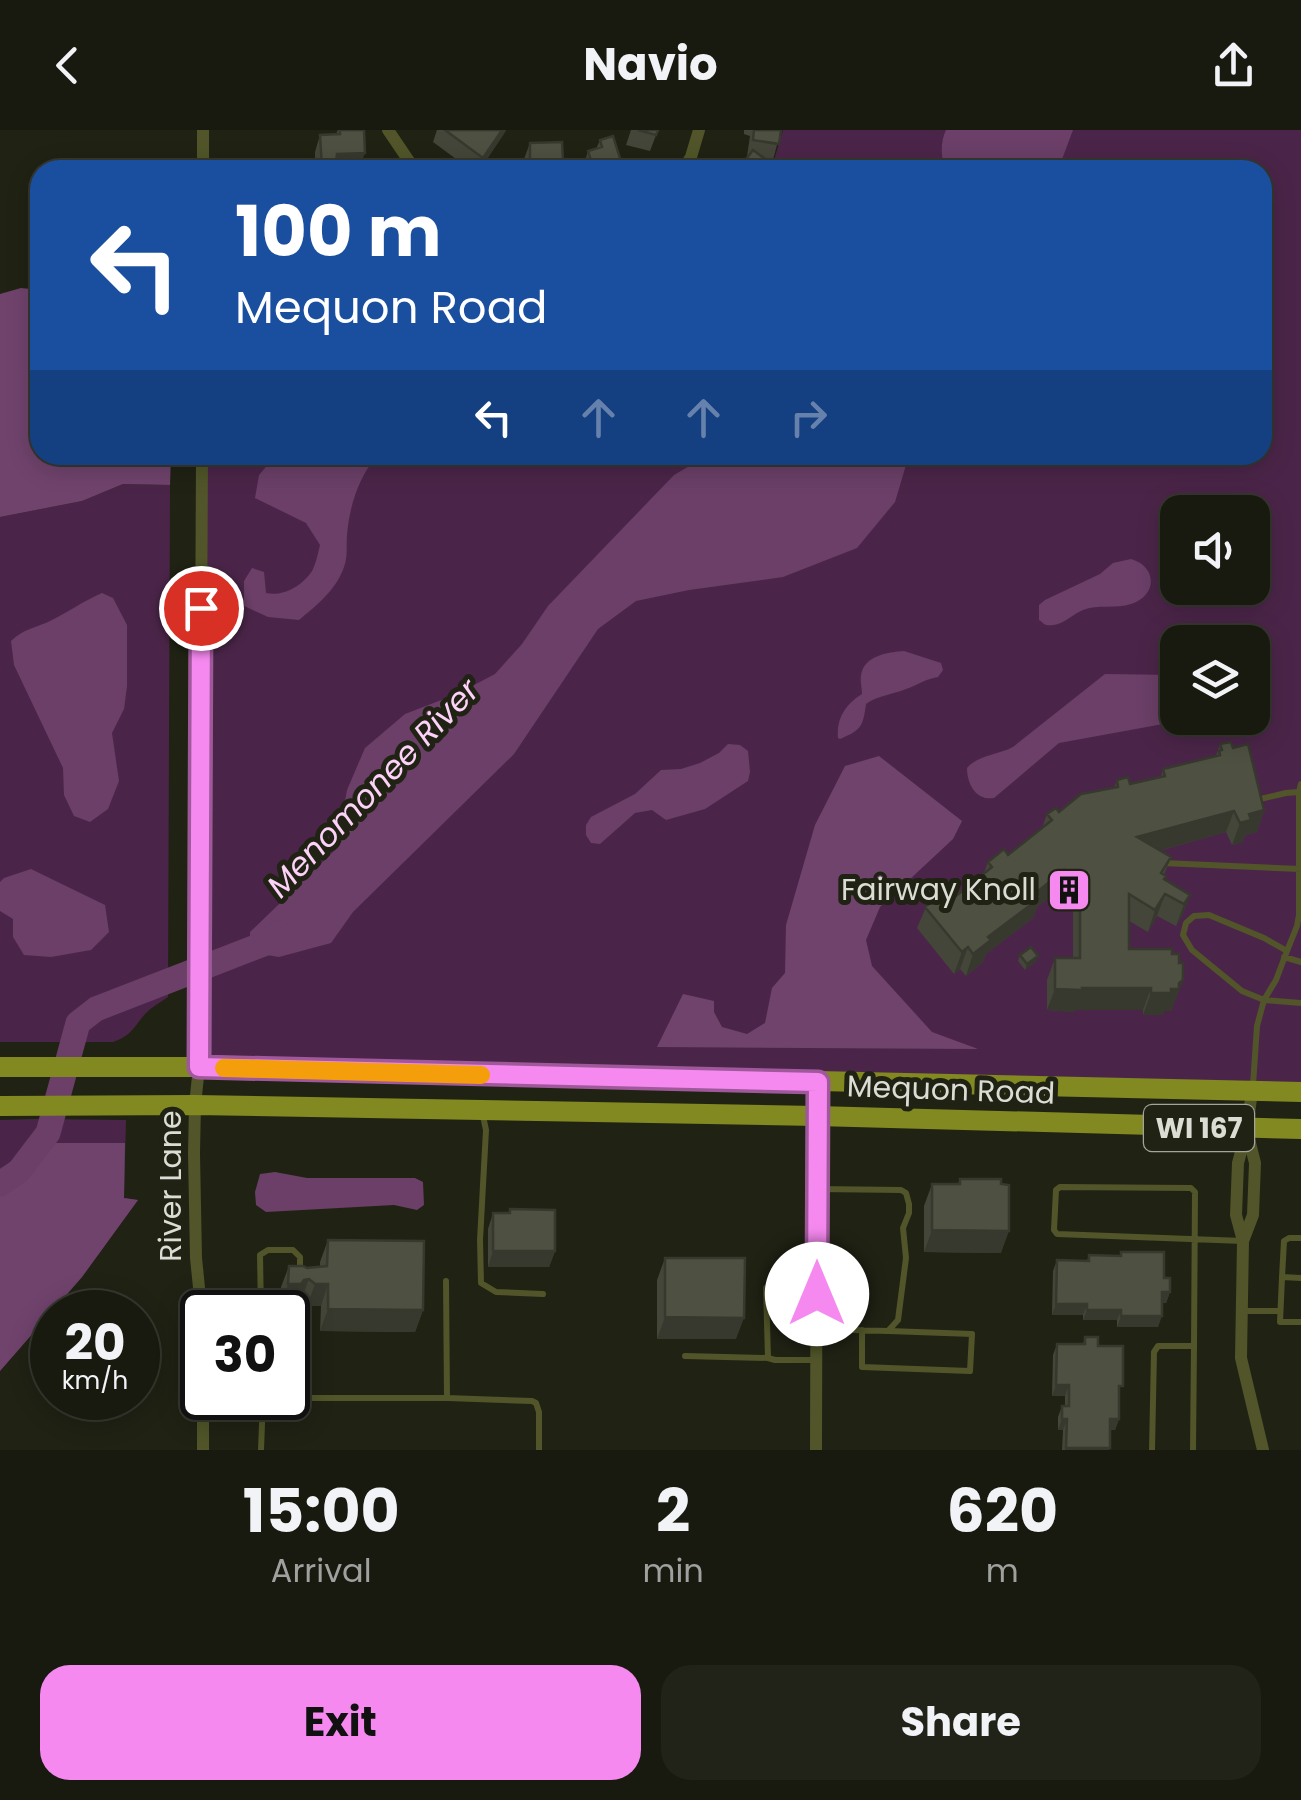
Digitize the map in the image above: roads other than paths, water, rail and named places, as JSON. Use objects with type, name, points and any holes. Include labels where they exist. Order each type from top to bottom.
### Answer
[{"type":"main road","name":"Mequon Road","points":[[0,1067],[199,1067],[1301,1092]]},
{"type":"main road","points":[[482,1075],[482,1110]]},
{"type":"main road","name":"Mequon Road","points":[[0,1106],[195,1104],[1301,1130]]},
{"type":"street","points":[[203,130],[203,160]]},
{"type":"street","points":[[388,130],[408,160]]},
{"type":"street","points":[[690,160],[699,130]]},
{"type":"street","name":"River Lane","points":[[199,1290],[195,1104],[199,1067],[202,465]]},
{"type":"street","points":[[816,1450],[818,1082]]},
{"type":"street","points":[[1252,1092],[1247,1129],[1254,1163],[1253,1216],[1243,1241],[1241,1358],[1263,1450]]},
{"type":"street","points":[[203,1420],[203,1450]]},
{"type":"lane","points":[[1252,1092],[1257,1026],[1264,1000],[1297,926],[1300,788],[1254,800]]},
{"type":"lane","points":[[1157,863],[1299,868]]},
{"type":"lane","points":[[1301,962],[1264,938],[1209,914],[1194,916],[1186,923],[1183,935],[1192,950],[1242,991],[1264,1000],[1301,1003]]},
{"type":"lane","points":[[482,1110],[486,1130],[481,1283],[496,1292],[543,1294]]},
{"type":"lane","points":[[1193,1450],[1194,1239],[1195,1192],[1191,1188],[1056,1190],[1054,1230],[1058,1234],[1194,1239],[1243,1241]]},
{"type":"lane","points":[[817,1189],[900,1190],[908,1197],[910,1213],[903,1228],[906,1258],[898,1320],[888,1330]]},
{"type":"lane","points":[[1301,1238],[1284,1242],[1280,1312],[1280,1322],[1301,1322]]},
{"type":"lane","points":[[261,1290],[260,1255],[268,1250],[293,1250],[298,1254],[300,1283]]},
{"type":"lane","points":[[1282,1278],[1301,1278]]},
{"type":"lane","points":[[446,1281],[447,1398]]},
{"type":"lane","points":[[766,1288],[768,1358]]},
{"type":"lane","points":[[1242,1311],[1280,1312]]},
{"type":"lane","points":[[816,1329],[888,1330],[972,1334],[970,1371],[862,1368],[862,1330]]},
{"type":"lane","points":[[1152,1450],[1154,1352],[1158,1346],[1194,1346]]},
{"type":"lane","points":[[685,1356],[816,1360]]},
{"type":"lane","points":[[310,1398],[532,1400],[539,1412],[539,1450]]},
{"type":"lane","points":[[261,1450],[262,1420]]},
{"type":"water","points":[[946,130],[1073,130],[1062,160],[943,160]]},
{"type":"water","points":[[268,465],[370,465],[353,503],[341,575],[299,620],[268,617],[244,606],[244,581],[252,568],[264,572],[266,593],[285,592],[298,586],[312,571],[320,545],[306,523],[255,498],[259,475]]},
{"type":"water","points":[[691,465],[906,465],[895,502],[857,548],[783,577],[636,601],[598,629],[514,754],[353,912],[331,943],[279,957],[250,952],[250,932],[336,849],[347,790],[365,748],[405,714],[495,674],[548,606],[674,475]]},
{"type":"water","points":[[1131,559],[1150,575],[1150,588],[1140,600],[1088,608],[1054,625],[1039,620],[1039,605],[1045,600],[1100,574],[1113,563]]},
{"type":"water","points":[[102,593],[113,598],[127,625],[127,686],[124,709],[112,733],[119,781],[108,809],[90,822],[74,816],[64,795],[63,768],[14,665],[11,641]]},
{"type":"water","points":[[904,651],[941,663],[943,670],[938,677],[866,704],[860,727],[838,738],[843,712],[862,694],[861,676],[866,664],[884,654]]},
{"type":"water","points":[[1105,674],[1160,675],[1160,725],[1059,743],[994,798],[982,797],[971,785],[967,768],[1013,747]]},
{"type":"water","points":[[728,744],[740,745],[748,751],[748,781],[705,809],[666,820],[652,810],[635,813],[600,844],[591,843],[586,825],[591,817],[635,794],[661,770],[700,763]]},
{"type":"water","points":[[31,869],[105,905],[109,932],[91,950],[51,957],[24,955],[13,937],[13,919],[0,911],[0,882]]},
{"type":"water","points":[[275,1172],[307,1178],[415,1178],[423,1182],[424,1205],[417,1210],[394,1205],[266,1212],[256,1205],[255,1192],[260,1174]]},
{"type":"waterway","name":"Menomonee River","points":[[0,1184],[19,1171],[48,1133],[78,1023],[96,1009],[266,943],[278,933]]},
{"type":"place","name":"Fairway Knoll","points":[[1069,890]]}]
